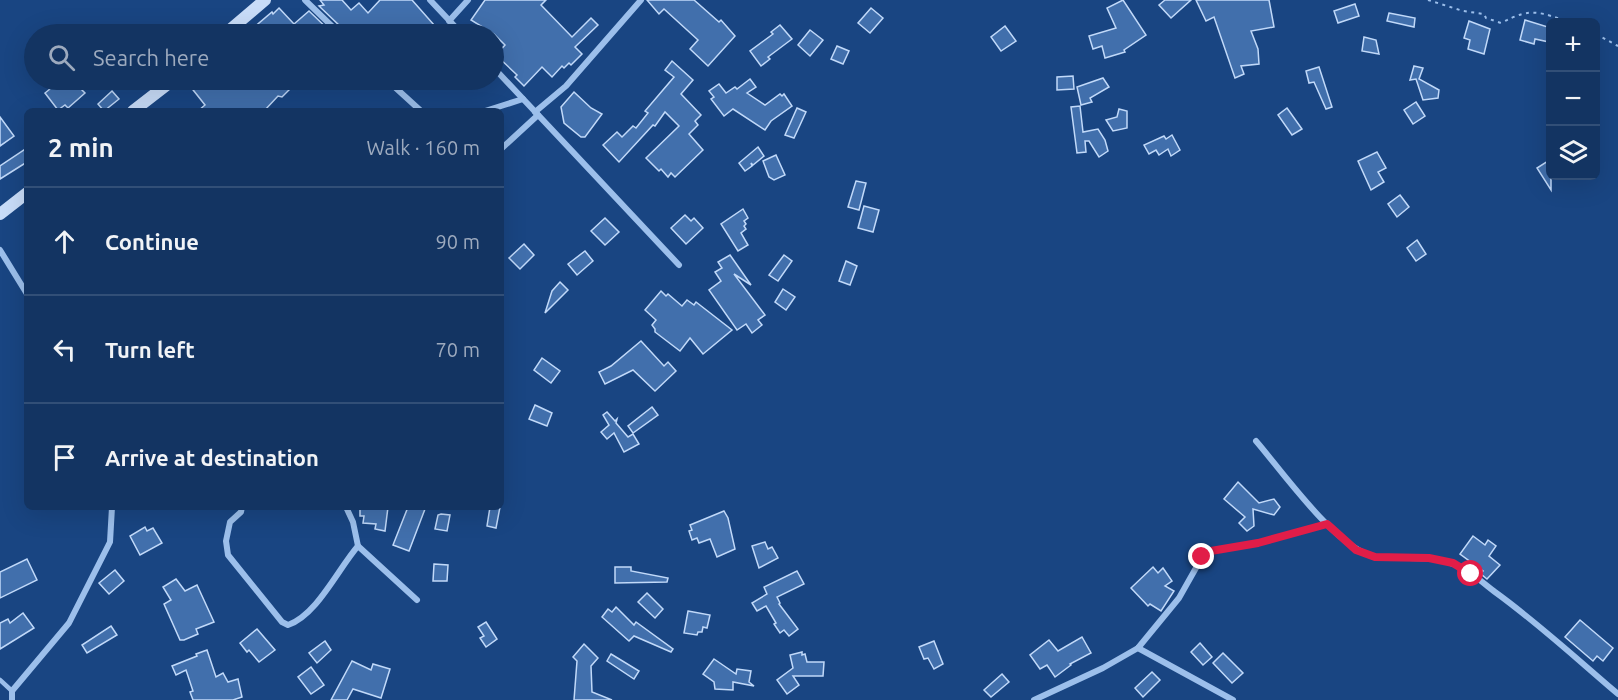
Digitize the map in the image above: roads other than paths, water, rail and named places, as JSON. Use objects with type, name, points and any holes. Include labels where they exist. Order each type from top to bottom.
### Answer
[{"type":"street","points":[[237,24],[265,0]]},
{"type":"street","points":[[305,0],[330,24]]},
{"type":"street","points":[[430,0],[452,24]]},
{"type":"street","points":[[449,21],[468,0]]},
{"type":"street","points":[[504,146],[566,86],[641,0]]},
{"type":"street","points":[[504,79],[679,265]]},
{"type":"street","points":[[137,108],[160,90]]},
{"type":"street","points":[[398,90],[418,108]]},
{"type":"street","points":[[494,108],[523,99]]},
{"type":"street","points":[[0,214],[24,195]]},
{"type":"street","points":[[0,250],[24,289]]},
{"type":"street","points":[[1256,441],[1327,524],[1356,550],[1375,557],[1429,558],[1453,563],[1517,608],[1618,694]]},
{"type":"street","points":[[12,700],[12,691],[69,623],[110,543],[112,510]]},
{"type":"street","points":[[241,510],[230,522],[226,541],[228,555],[282,622],[288,625],[320,599],[344,561],[358,546]]},
{"type":"street","points":[[347,510],[358,546],[417,600]]},
{"type":"street","points":[[1034,700],[1103,668],[1138,648],[1179,598],[1205,552],[1258,543],[1327,524]]},
{"type":"street","points":[[1138,648],[1233,700]]},
{"type":"lane","points":[[0,680],[12,691]]}]
